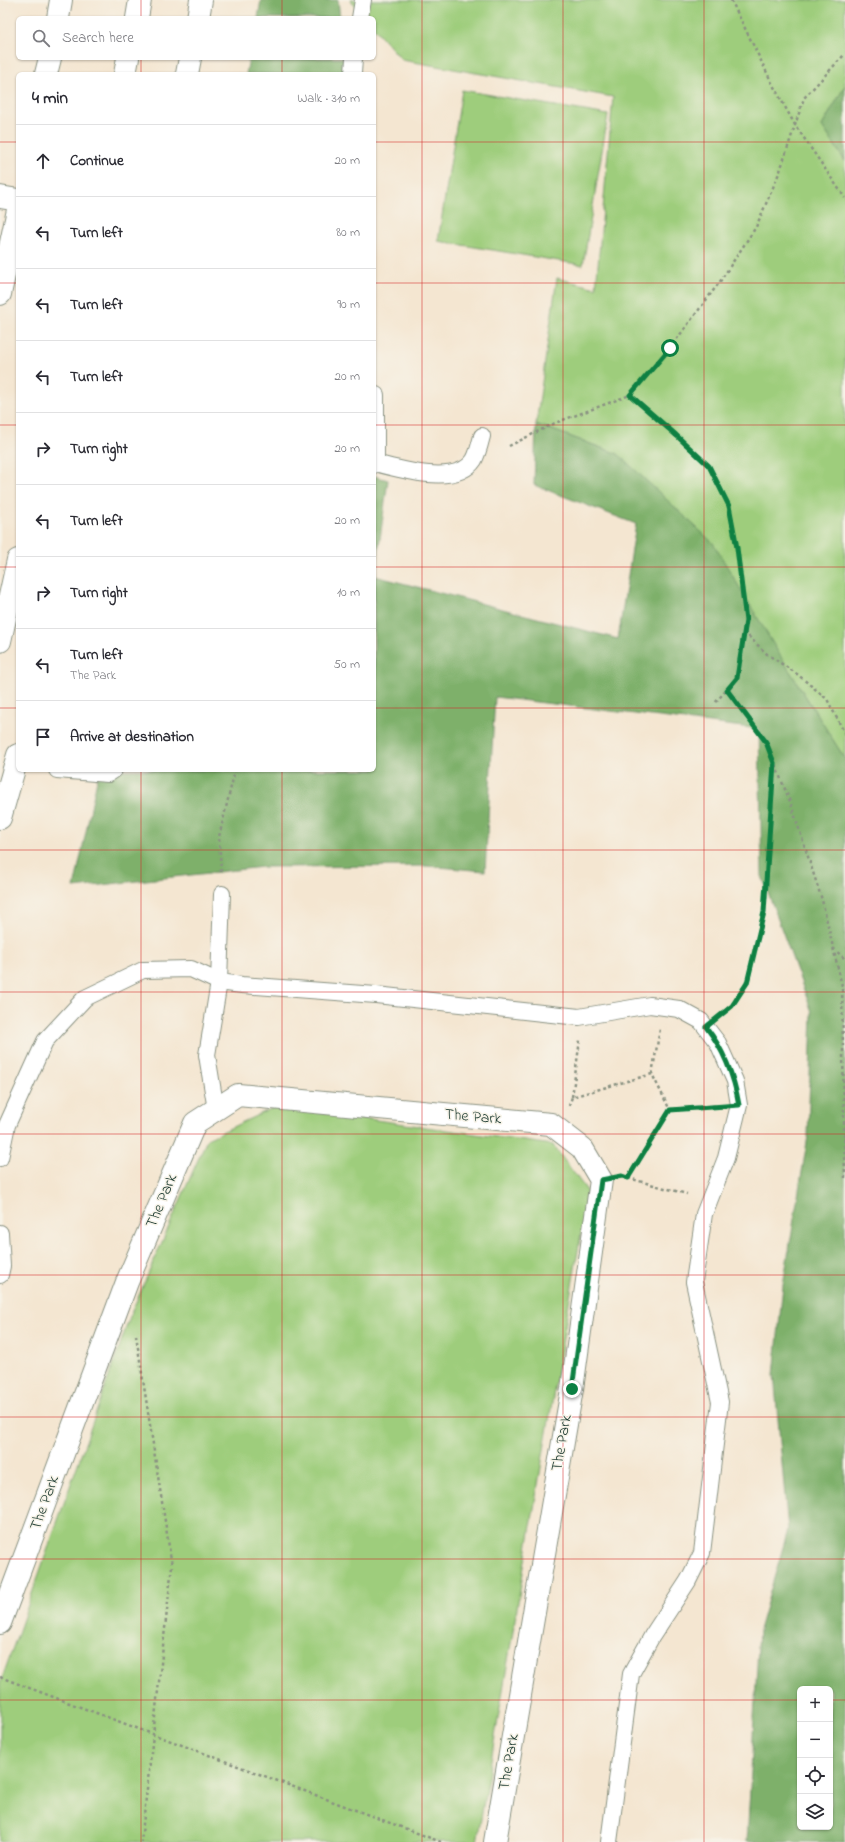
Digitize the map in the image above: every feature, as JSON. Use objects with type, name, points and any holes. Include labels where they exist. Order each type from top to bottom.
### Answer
[{"type":"main road","points":[[58,16],[62,0]]},
{"type":"main road","points":[[137,16],[140,0]]},
{"type":"main road","points":[[198,16],[201,0]]},
{"type":"main road","points":[[46,72],[50,60]]},
{"type":"main road","points":[[125,72],[128,60]]},
{"type":"main road","points":[[187,72],[190,60]]},
{"type":"main road","points":[[0,197],[16,200]]},
{"type":"main road","points":[[0,294],[16,219]]},
{"type":"main road","points":[[0,641],[16,569]]},
{"type":"main road","points":[[0,818],[16,766]]},
{"type":"main road","name":"The Park","points":[[0,1624],[130,1274],[195,1123],[238,1095],[551,1124],[582,1148],[601,1180],[572,1389],[496,1842]]},
{"type":"lane","points":[[360,16],[363,0]]},
{"type":"lane","points":[[353,72],[354,60]]},
{"type":"lane","points":[[376,395],[376,458]]},
{"type":"lane","points":[[376,464],[429,475],[459,471],[466,468],[474,460],[482,436]]},
{"type":"lane","points":[[82,772],[108,774],[111,772]]},
{"type":"lane","points":[[216,1110],[207,1055],[219,982],[222,894]]},
{"type":"lane","points":[[0,1158],[7,1125],[45,1041],[85,998],[143,970],[191,969],[219,982],[242,985],[376,995],[579,1017],[650,1005],[679,1009],[701,1021],[718,1043],[735,1081],[739,1105],[726,1158],[704,1214],[694,1282],[720,1402],[702,1553],[688,1581],[652,1636],[631,1674],[609,1842]]},
{"type":"lane","points":[[0,1233],[2,1266],[0,1275]]},
{"type":"path","points":[[731,0],[773,85],[795,125],[845,198]]},
{"type":"path","points":[[509,446],[555,423],[630,395],[670,348],[715,289],[756,227],[780,171],[804,98],[845,54]]},
{"type":"path","points":[[630,395],[709,466],[729,506],[737,548],[746,621],[737,678],[714,704]]},
{"type":"path","points":[[744,632],[767,654],[797,674],[827,698],[845,734]]},
{"type":"path","points":[[727,690],[766,742],[791,804],[822,900],[843,985],[845,1181]]},
{"type":"path","points":[[706,1027],[732,1006],[747,983],[764,912],[774,763]]},
{"type":"path","points":[[222,894],[219,837],[235,772]]},
{"type":"path","points":[[833,948],[845,959]]},
{"type":"path","points":[[664,1007],[652,1074],[670,1110]]},
{"type":"path","points":[[561,1132],[572,1096],[580,1043],[579,1017]]},
{"type":"path","points":[[572,1096],[652,1074]]},
{"type":"path","points":[[670,1110],[739,1105]]},
{"type":"path","points":[[628,1178],[670,1110]]},
{"type":"path","points":[[601,1180],[622,1176],[710,1200]]},
{"type":"path","points":[[135,1329],[172,1566],[155,1735],[142,1842]]},
{"type":"path","points":[[0,1677],[441,1842]]},
{"type":"green space","points":[[261,0],[338,0],[340,16],[258,16]]},
{"type":"green space","points":[[350,0],[845,0],[845,86],[822,126],[845,161],[845,759],[784,662],[618,454],[536,424],[557,278],[596,288],[613,97],[402,60],[376,30],[376,16],[363,16]]},
{"type":"green space","points":[[249,60],[344,60],[346,72],[246,72]]},
{"type":"green space","points":[[845,86],[845,161],[822,126]]},
{"type":"green space","points":[[462,90],[608,115],[583,265],[438,241]]},
{"type":"green space","points":[[536,424],[618,454],[713,543],[784,662],[845,759],[845,1842],[747,1842],[759,1630],[788,1530],[774,1375],[783,1285],[808,1136],[812,1012],[762,876],[759,729],[495,697],[485,871],[427,866],[263,867],[74,888],[99,772],[376,772],[376,576],[618,639],[636,524],[534,485]]},
{"type":"green space","points":[[376,477],[388,480],[376,569]]},
{"type":"green space","points":[[277,1106],[553,1145],[588,1192],[477,1842],[0,1842],[0,1684],[132,1311],[207,1139]]},
{"type":"route","points":[[572,1389],[601,1180],[622,1176],[628,1178],[670,1110],[739,1105],[735,1081],[718,1043],[706,1027],[732,1006],[747,983],[764,912],[774,763],[766,742],[727,690],[737,678],[746,621],[737,548],[729,506],[709,466],[630,395],[670,348]]}]
